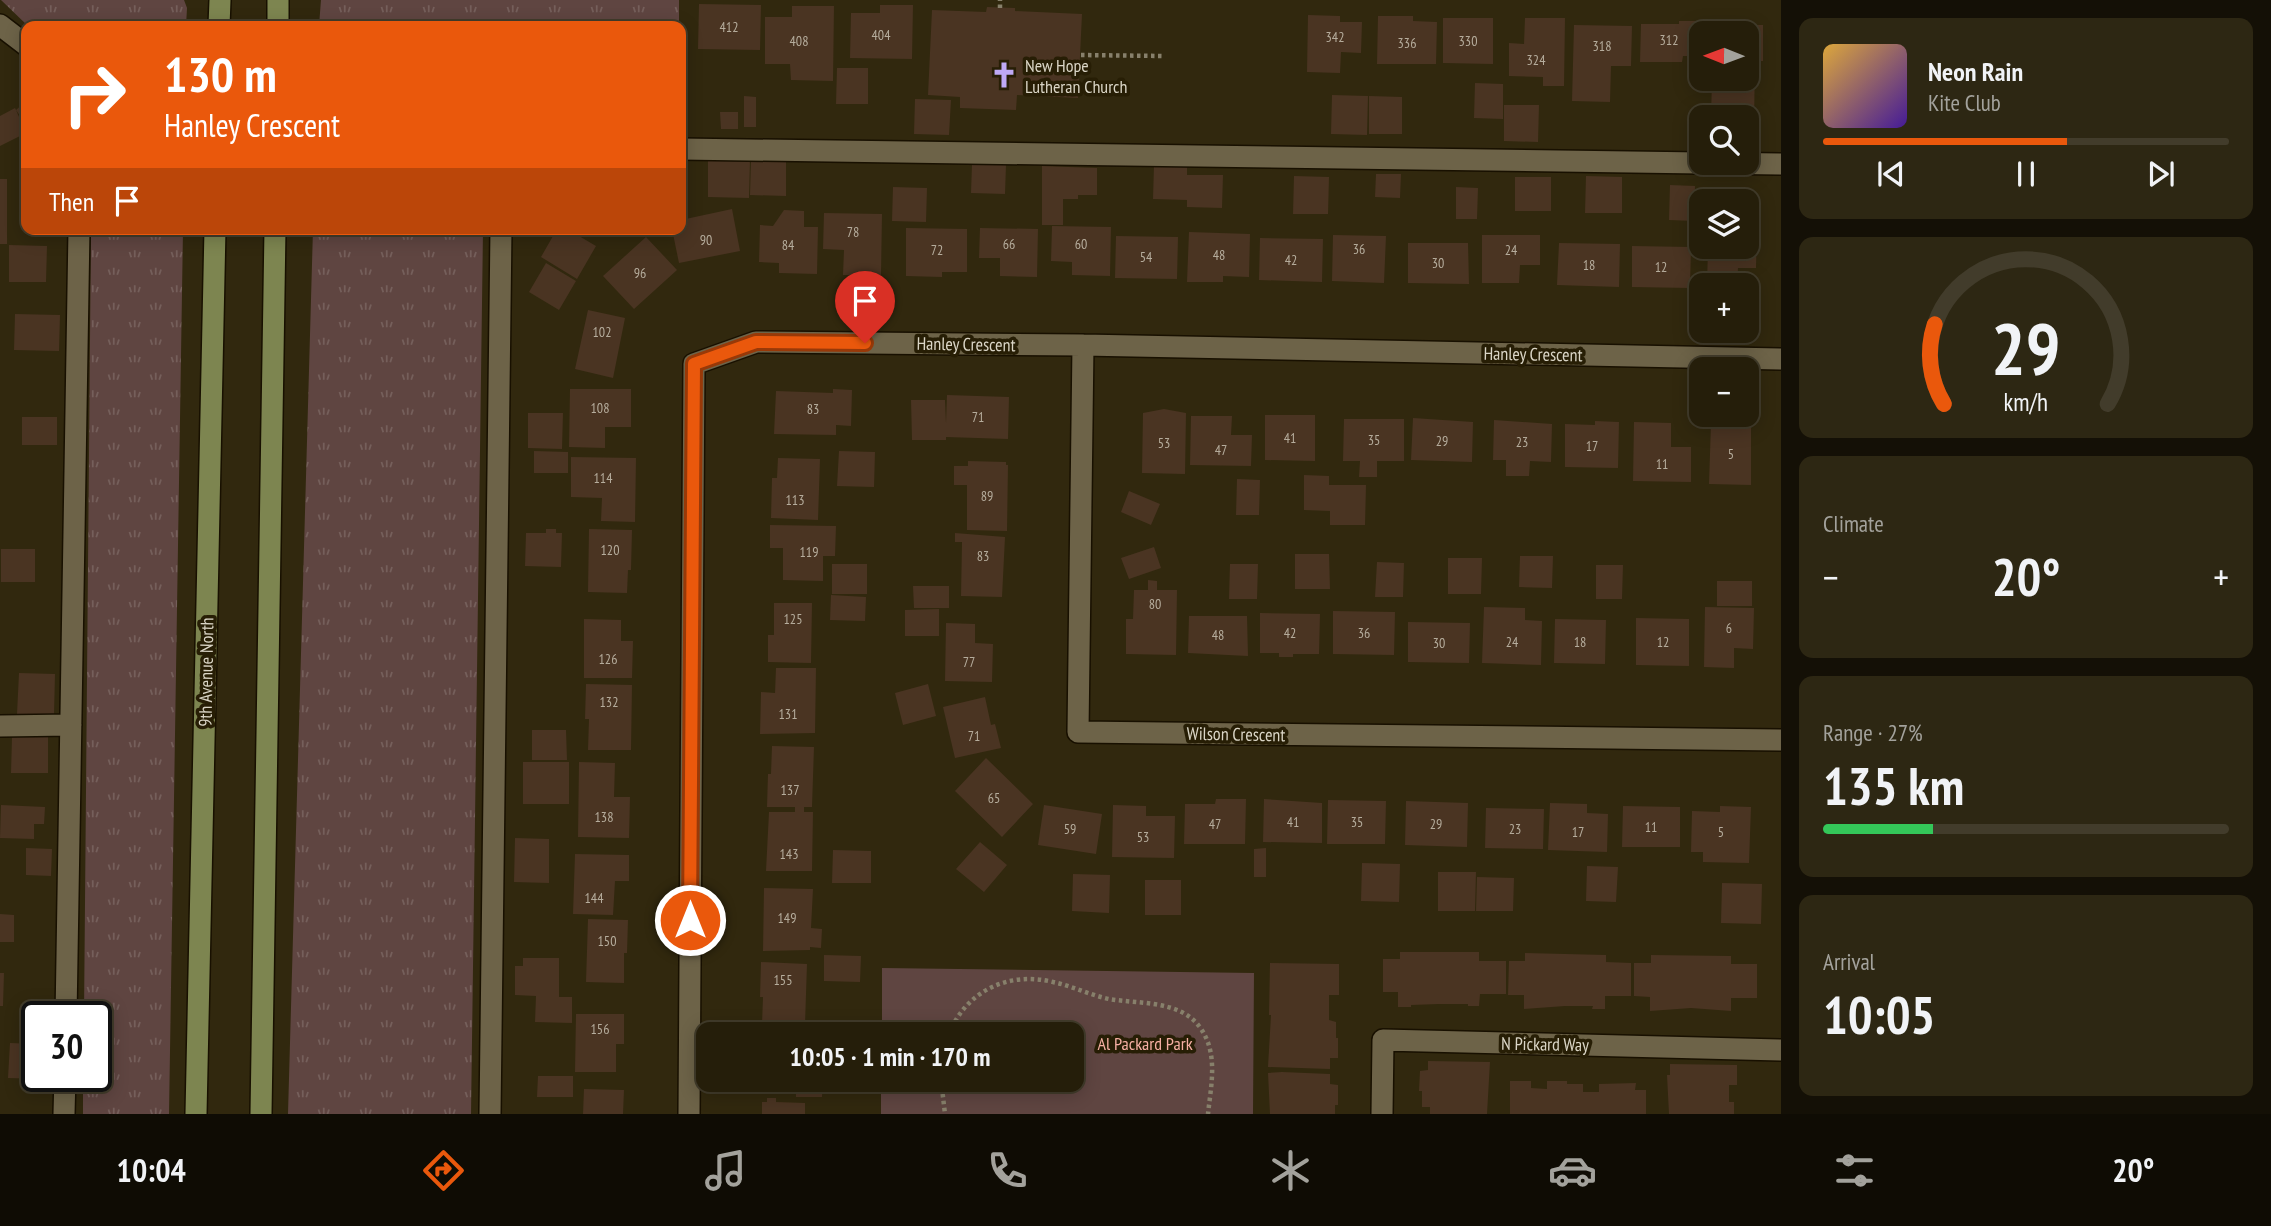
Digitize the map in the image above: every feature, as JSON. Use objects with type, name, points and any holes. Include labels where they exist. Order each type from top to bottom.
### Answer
[{"type":"main road","points":[[219,21],[220,0]]},
{"type":"main road","points":[[278,0],[278,21]]},
{"type":"main road","name":"9th Avenue North","points":[[196,1114],[215,235]]},
{"type":"main road","points":[[261,1114],[275,235]]},
{"type":"street","points":[[0,25],[21,41]]},
{"type":"street","points":[[686,149],[1689,163]]},
{"type":"street","points":[[1759,164],[1781,164]]},
{"type":"street","points":[[66,1001],[79,235]]},
{"type":"street","points":[[490,1114],[501,235]]},
{"type":"street","name":"Hanley Crescent","points":[[689,1114],[694,364],[756,342],[1083,345],[1781,359]]},
{"type":"street","name":"Wilson Crescent","points":[[1083,345],[1078,732],[1781,740]]},
{"type":"street","points":[[0,726],[71,725]]},
{"type":"street","name":"N Pickard Way","points":[[1382,1114],[1384,1040],[1781,1050]]},
{"type":"street","points":[[64,1114],[65,1092]]},
{"type":"path","points":[[1000,0],[1000,8]]},
{"type":"path","points":[[1081,55],[1163,56]]},
{"type":"path","points":[[955,1022],[964,1006],[989,987],[1009,980],[1031,978],[1107,998],[1162,1005],[1184,1013],[1199,1025],[1209,1044],[1213,1068],[1208,1114]]},
{"type":"path","points":[[942,1092],[945,1114]]},
{"type":"green space","points":[[1,0],[184,0],[187,8],[186,21],[23,21]]},
{"type":"green space","points":[[321,0],[679,0],[679,21],[319,21]]},
{"type":"green space","points":[[91,235],[183,235],[169,1114],[83,1114],[83,1092],[112,1092],[112,1001],[84,1001]]},
{"type":"green space","points":[[313,235],[483,235],[471,1114],[288,1114]]},
{"type":"green space","name":"Al Packard Park","points":[[882,968],[1254,973],[1253,1114],[881,1114],[881,1092],[1084,1092],[1084,1022],[882,1022]]},
{"type":"building","points":[[699,4],[761,5],[760,50],[698,49]]},
{"type":"building","points":[[880,5],[913,5],[912,59],[850,58],[851,13],[880,13]]},
{"type":"building","points":[[792,6],[834,6],[833,81],[791,80],[790,64],[765,64],[765,17],[792,17]]},
{"type":"building","name":"New Hope Lutheran Church","points":[[987,7],[1082,14],[1078,98],[1017,95],[1016,110],[960,108],[960,97],[928,95],[932,10],[986,12]]},
{"type":"building","points":[[1308,15],[1340,16],[1340,22],[1362,22],[1361,53],[1341,52],[1340,73],[1307,72]]},
{"type":"building","points":[[1378,16],[1413,16],[1413,21],[1437,22],[1436,64],[1377,64]]},
{"type":"building","points":[[1443,18],[1493,18],[1493,64],[1443,63]]},
{"type":"building","points":[[1525,18],[1565,18],[1564,86],[1543,86],[1543,77],[1509,76],[1509,43],[1524,44]]},
{"type":"building","points":[[1679,21],[1689,21],[1689,56],[1683,56],[1682,62],[1640,62],[1641,24],[1679,24]]},
{"type":"building","points":[[1574,25],[1632,26],[1631,66],[1611,66],[1610,102],[1572,101]]},
{"type":"building","points":[[1759,25],[1763,25],[1763,61],[1759,61]]},
{"type":"building","points":[[837,68],[868,68],[868,104],[836,104]]},
{"type":"building","points":[[1475,83],[1503,84],[1503,119],[1474,118]]},
{"type":"building","points":[[1712,91],[1755,91],[1754,105],[1711,105]]},
{"type":"building","points":[[1332,95],[1368,96],[1367,135],[1331,134]]},
{"type":"building","points":[[744,96],[756,97],[756,127],[744,127]]},
{"type":"building","points":[[1369,96],[1402,97],[1402,134],[1369,134]]},
{"type":"building","points":[[915,99],[951,100],[949,135],[914,134]]},
{"type":"building","points":[[1504,105],[1539,105],[1538,142],[1504,141]]},
{"type":"building","points":[[15,108],[21,122],[21,136],[0,146],[0,116]]},
{"type":"building","points":[[720,112],[738,112],[738,129],[721,129]]},
{"type":"building","points":[[708,159],[750,160],[749,198],[708,197]]},
{"type":"building","points":[[751,160],[786,161],[786,196],[750,195]]},
{"type":"building","points":[[972,164],[1006,165],[1005,194],[971,193]]},
{"type":"building","points":[[1154,165],[1187,166],[1187,175],[1223,175],[1222,208],[1187,207],[1187,200],[1153,199]]},
{"type":"building","points":[[1042,166],[1097,168],[1097,195],[1078,195],[1078,199],[1063,199],[1063,225],[1042,225]]},
{"type":"building","points":[[1376,174],[1401,174],[1400,198],[1375,197]]},
{"type":"building","points":[[1294,176],[1329,177],[1328,214],[1293,214]]},
{"type":"building","points":[[1586,176],[1622,177],[1622,213],[1585,213]]},
{"type":"building","points":[[1515,177],[1551,177],[1551,211],[1515,211]]},
{"type":"building","points":[[0,179],[7,179],[7,244],[0,244]]},
{"type":"building","points":[[1670,185],[1695,186],[1695,189],[1689,189],[1689,221],[1669,220]]},
{"type":"building","points":[[893,187],[927,188],[926,222],[892,221]]},
{"type":"building","points":[[1456,187],[1478,188],[1477,219],[1456,219]]},
{"type":"building","points":[[732,209],[740,251],[679,263],[673,235],[686,235],[686,219]]},
{"type":"building","points":[[784,210],[804,211],[804,227],[818,227],[817,274],[779,273],[779,263],[759,262],[760,225],[773,226]]},
{"type":"building","points":[[824,213],[882,214],[881,275],[843,275],[844,250],[823,249]]},
{"type":"building","points":[[1052,226],[1111,227],[1110,276],[1072,275],[1072,262],[1051,261]]},
{"type":"building","points":[[906,228],[967,229],[967,272],[942,272],[942,277],[906,276]]},
{"type":"building","points":[[980,228],[1038,229],[1037,277],[1000,276],[1000,258],[979,258]]},
{"type":"building","points":[[1189,232],[1250,234],[1249,277],[1223,276],[1223,282],[1187,282]]},
{"type":"building","points":[[554,235],[577,235],[596,246],[577,279],[541,257]]},
{"type":"building","points":[[1333,235],[1386,236],[1384,283],[1332,281]]},
{"type":"building","points":[[1482,235],[1540,235],[1540,265],[1520,265],[1519,283],[1482,283]]},
{"type":"building","points":[[1116,236],[1178,237],[1177,279],[1115,278]]},
{"type":"building","points":[[646,237],[677,270],[634,309],[603,276]]},
{"type":"building","points":[[1260,238],[1323,239],[1322,282],[1259,280]]},
{"type":"building","points":[[1408,243],[1468,243],[1469,284],[1408,283]]},
{"type":"building","points":[[1559,243],[1620,244],[1619,287],[1557,285]]},
{"type":"building","points":[[9,245],[47,246],[46,282],[9,282]]},
{"type":"building","points":[[1632,246],[1689,247],[1689,288],[1632,287]]},
{"type":"building","points":[[1708,259],[1756,259],[1756,268],[1738,268],[1738,273],[1707,273]]},
{"type":"building","points":[[546,263],[576,281],[559,310],[529,292]]},
{"type":"building","points":[[588,310],[625,318],[613,378],[575,369]]},
{"type":"building","points":[[15,314],[60,315],[59,351],[14,350]]},
{"type":"building","points":[[570,389],[631,389],[631,427],[605,427],[605,448],[569,447]]},
{"type":"building","points":[[833,389],[852,390],[851,426],[836,425],[836,435],[774,434],[776,391],[833,393]]},
{"type":"building","points":[[947,395],[1009,397],[1008,439],[946,437],[946,440],[912,440],[911,400],[945,400],[946,423]]},
{"type":"building","points":[[1164,409],[1186,413],[1185,474],[1142,473],[1143,413]]},
{"type":"building","points":[[528,413],[563,413],[562,449],[528,448]]},
{"type":"building","points":[[1265,415],[1315,415],[1315,461],[1265,460]]},
{"type":"building","points":[[1191,416],[1232,416],[1231,435],[1252,435],[1251,466],[1190,465]]},
{"type":"building","points":[[22,417],[57,417],[57,445],[22,445]]},
{"type":"building","points":[[1413,418],[1473,422],[1472,462],[1411,460]]},
{"type":"building","points":[[1344,419],[1404,419],[1404,461],[1377,461],[1377,477],[1359,477],[1360,461],[1343,461]]},
{"type":"building","points":[[1494,420],[1552,424],[1551,462],[1530,461],[1529,476],[1506,476],[1506,460],[1493,460]]},
{"type":"building","points":[[1595,421],[1619,422],[1618,468],[1565,467],[1565,424],[1595,425]]},
{"type":"building","points":[[1634,422],[1671,423],[1671,447],[1691,447],[1691,482],[1633,481]]},
{"type":"building","points":[[1711,427],[1751,427],[1751,485],[1709,484]]},
{"type":"building","points":[[534,451],[568,452],[568,473],[534,473]]},
{"type":"building","points":[[839,451],[875,452],[874,487],[837,486]]},
{"type":"building","points":[[571,457],[636,458],[635,522],[601,521],[602,498],[571,497]]},
{"type":"building","points":[[778,458],[820,459],[818,520],[771,518],[772,478],[777,478]]},
{"type":"building","points":[[968,461],[1006,462],[1008,465],[1007,531],[967,530],[967,485],[954,485],[954,466],[968,466]]},
{"type":"building","points":[[1304,475],[1329,476],[1329,485],[1366,485],[1365,525],[1330,525],[1330,511],[1304,510]]},
{"type":"building","points":[[1237,479],[1260,480],[1259,515],[1236,515]]},
{"type":"building","points":[[1129,491],[1160,504],[1151,525],[1121,512]]},
{"type":"building","points":[[770,525],[836,526],[835,556],[823,556],[823,581],[783,580],[783,548],[770,548]]},
{"type":"building","points":[[546,529],[556,529],[556,533],[562,533],[561,567],[525,566],[526,533],[546,533]]},
{"type":"building","points":[[589,529],[632,530],[631,570],[628,570],[627,593],[588,592]]},
{"type":"building","points":[[955,533],[1005,537],[1002,597],[961,596],[962,542],[955,542]]},
{"type":"building","points":[[1154,547],[1161,568],[1129,579],[1121,558]]},
{"type":"building","points":[[1,549],[35,549],[35,582],[1,582]]},
{"type":"building","points":[[1295,554],[1329,554],[1330,589],[1295,589]]},
{"type":"building","points":[[1520,556],[1553,556],[1552,588],[1519,587]]},
{"type":"building","points":[[1448,558],[1482,558],[1481,594],[1448,594]]},
{"type":"building","points":[[1377,562],[1404,563],[1403,597],[1375,597]]},
{"type":"building","points":[[832,564],[867,564],[867,594],[832,594]]},
{"type":"building","points":[[1230,564],[1258,564],[1257,599],[1229,599]]},
{"type":"building","points":[[1596,565],[1623,565],[1622,599],[1596,599]]},
{"type":"building","points":[[1148,580],[1157,581],[1157,590],[1177,590],[1176,655],[1126,654],[1126,619],[1133,619],[1134,590],[1148,590]]},
{"type":"building","points":[[1717,581],[1752,581],[1752,606],[1717,606]]},
{"type":"building","points":[[913,586],[949,586],[949,608],[914,608]]},
{"type":"building","points":[[831,595],[866,597],[865,621],[830,620]]},
{"type":"building","points":[[774,603],[812,603],[811,663],[768,662],[768,635],[774,635]]},
{"type":"building","points":[[1484,607],[1525,608],[1525,620],[1542,621],[1541,665],[1482,663]]},
{"type":"building","points":[[1705,607],[1754,608],[1753,649],[1734,648],[1734,668],[1704,667]]},
{"type":"building","points":[[939,609],[939,636],[905,636],[905,610]]},
{"type":"building","points":[[1333,611],[1395,612],[1394,655],[1333,654]]},
{"type":"building","points":[[1260,613],[1320,614],[1319,654],[1279,657],[1279,653],[1260,653]]},
{"type":"building","points":[[1189,616],[1247,616],[1248,656],[1188,653]]},
{"type":"building","points":[[1636,618],[1689,619],[1689,666],[1636,665]]},
{"type":"building","points":[[584,619],[621,620],[621,641],[633,641],[632,678],[584,678]]},
{"type":"building","points":[[1555,619],[1606,620],[1605,664],[1554,663]]},
{"type":"building","points":[[1408,622],[1470,623],[1469,663],[1408,662]]},
{"type":"building","points":[[946,623],[975,624],[975,643],[993,644],[992,682],[945,681]]},
{"type":"building","points":[[776,668],[816,668],[815,733],[760,734],[761,692],[775,693]]},
{"type":"building","points":[[19,673],[55,674],[54,715],[17,714]]},
{"type":"building","points":[[586,684],[632,685],[631,750],[588,750]]},
{"type":"building","points":[[928,684],[936,716],[903,725],[895,693]]},
{"type":"building","points":[[985,697],[991,725],[995,724],[1001,748],[955,758],[943,707]]},
{"type":"building","points":[[532,730],[566,730],[567,760],[532,760]]},
{"type":"building","points":[[12,737],[48,737],[48,773],[11,773]]},
{"type":"building","points":[[772,746],[814,747],[812,807],[804,807],[804,812],[813,812],[812,871],[766,871],[769,812],[795,812],[795,807],[767,807]]},
{"type":"building","points":[[986,758],[1033,804],[1002,837],[955,791]]},
{"type":"building","points":[[523,762],[569,762],[569,804],[523,804]]},
{"type":"building","points":[[579,762],[615,763],[614,797],[630,797],[629,838],[578,837]]},
{"type":"building","points":[[1216,799],[1246,799],[1245,844],[1184,844],[1185,804],[1215,804]]},
{"type":"building","points":[[1264,799],[1322,803],[1322,843],[1263,842]]},
{"type":"building","points":[[1328,800],[1386,801],[1385,844],[1327,844]]},
{"type":"building","points":[[1406,801],[1468,803],[1467,847],[1405,845]]},
{"type":"building","points":[[1550,803],[1587,804],[1587,813],[1608,814],[1607,852],[1548,850]]},
{"type":"building","points":[[1,805],[45,807],[44,824],[34,824],[34,839],[0,838]]},
{"type":"building","points":[[1044,805],[1102,814],[1096,854],[1038,845]]},
{"type":"building","points":[[1113,805],[1146,806],[1146,816],[1175,816],[1174,858],[1112,857]]},
{"type":"building","points":[[1623,806],[1680,807],[1680,847],[1622,847]]},
{"type":"building","points":[[1720,806],[1751,807],[1749,863],[1703,862],[1703,852],[1691,852],[1692,811],[1720,812]]},
{"type":"building","points":[[1486,808],[1544,809],[1543,849],[1485,848]]},
{"type":"building","points":[[515,838],[549,839],[549,883],[514,882]]},
{"type":"building","points":[[980,842],[1007,865],[984,892],[956,869]]},
{"type":"building","points":[[26,848],[52,849],[51,876],[26,875]]},
{"type":"building","points":[[1266,848],[1266,877],[1254,877],[1254,849]]},
{"type":"building","points":[[833,850],[871,851],[871,883],[832,883]]},
{"type":"building","points":[[575,854],[629,855],[629,881],[615,881],[613,915],[573,914]]},
{"type":"building","points":[[1362,863],[1400,864],[1399,902],[1361,901]]},
{"type":"building","points":[[1587,866],[1618,867],[1616,902],[1586,901]]},
{"type":"building","points":[[1438,872],[1476,872],[1475,911],[1438,911]]},
{"type":"building","points":[[1073,874],[1110,875],[1109,913],[1072,911]]},
{"type":"building","points":[[1477,877],[1514,878],[1513,911],[1476,911]]},
{"type":"building","points":[[1145,880],[1181,880],[1181,915],[1145,915]]},
{"type":"building","points":[[1722,883],[1762,884],[1761,924],[1721,923]]},
{"type":"building","points":[[764,888],[813,889],[811,928],[822,929],[821,948],[763,951]]},
{"type":"building","points":[[0,914],[14,915],[14,942],[0,942]]},
{"type":"building","points":[[588,919],[628,920],[624,983],[586,982]]},
{"type":"building","points":[[1400,952],[1479,952],[1479,961],[1506,961],[1506,994],[1480,994],[1479,1006],[1439,1004],[1398,1007],[1398,992],[1383,992],[1383,959],[1400,959]]},
{"type":"building","points":[[1525,953],[1606,955],[1606,962],[1631,963],[1631,996],[1605,996],[1605,1009],[1565,1006],[1524,1009],[1524,995],[1508,995],[1509,961],[1525,961]]},
{"type":"building","points":[[824,955],[861,956],[860,982],[824,981]]},
{"type":"building","points":[[1651,955],[1731,956],[1731,964],[1757,964],[1757,998],[1731,998],[1731,1011],[1691,1008],[1650,1011],[1650,997],[1634,996],[1634,963],[1651,963]]},
{"type":"building","points":[[523,958],[559,958],[559,997],[572,997],[572,1023],[535,1022],[536,996],[515,995],[515,966],[523,966]]},
{"type":"building","points":[[761,962],[807,964],[805,1022],[762,1022],[763,997],[760,997]]},
{"type":"building","points":[[1270,963],[1339,964],[1339,995],[1329,995],[1329,1020],[1336,1022],[1338,1038],[1338,1058],[1330,1058],[1330,1069],[1268,1067]]},
{"type":"building","points":[[0,973],[4,973],[3,1006],[0,1006]]},
{"type":"building","points":[[576,1014],[624,1014],[624,1044],[616,1044],[616,1072],[575,1072]]},
{"type":"building","points":[[10,1043],[21,1043],[21,1078],[8,1078]]},
{"type":"building","points":[[1428,1061],[1490,1062],[1487,1114],[1430,1114],[1430,1107],[1422,1107],[1422,1091],[1419,1091],[1420,1071],[1428,1070]]},
{"type":"building","points":[[1670,1064],[1737,1065],[1737,1085],[1729,1085],[1729,1102],[1734,1102],[1734,1114],[1669,1114],[1667,1075],[1670,1075]]},
{"type":"building","points":[[1268,1073],[1330,1074],[1330,1084],[1338,1085],[1335,1114],[1270,1114]]},
{"type":"building","points":[[538,1076],[573,1076],[573,1097],[537,1097]]},
{"type":"building","points":[[1510,1081],[1531,1081],[1531,1088],[1547,1089],[1547,1081],[1567,1081],[1567,1084],[1583,1084],[1583,1092],[1599,1092],[1599,1084],[1636,1083],[1635,1090],[1646,1090],[1646,1114],[1510,1114]]},
{"type":"building","points":[[584,1089],[624,1090],[623,1114],[583,1114]]},
{"type":"building","points":[[796,1092],[822,1092],[822,1097],[796,1097]]},
{"type":"building","points":[[767,1098],[776,1098],[776,1102],[805,1103],[805,1114],[762,1114],[762,1102],[767,1102]]},
{"type":"place","name":"New Hope Lutheran Church","points":[[1004,75]]},
{"type":"route","points":[[690,920],[694,364],[756,342],[865,343]]}]
